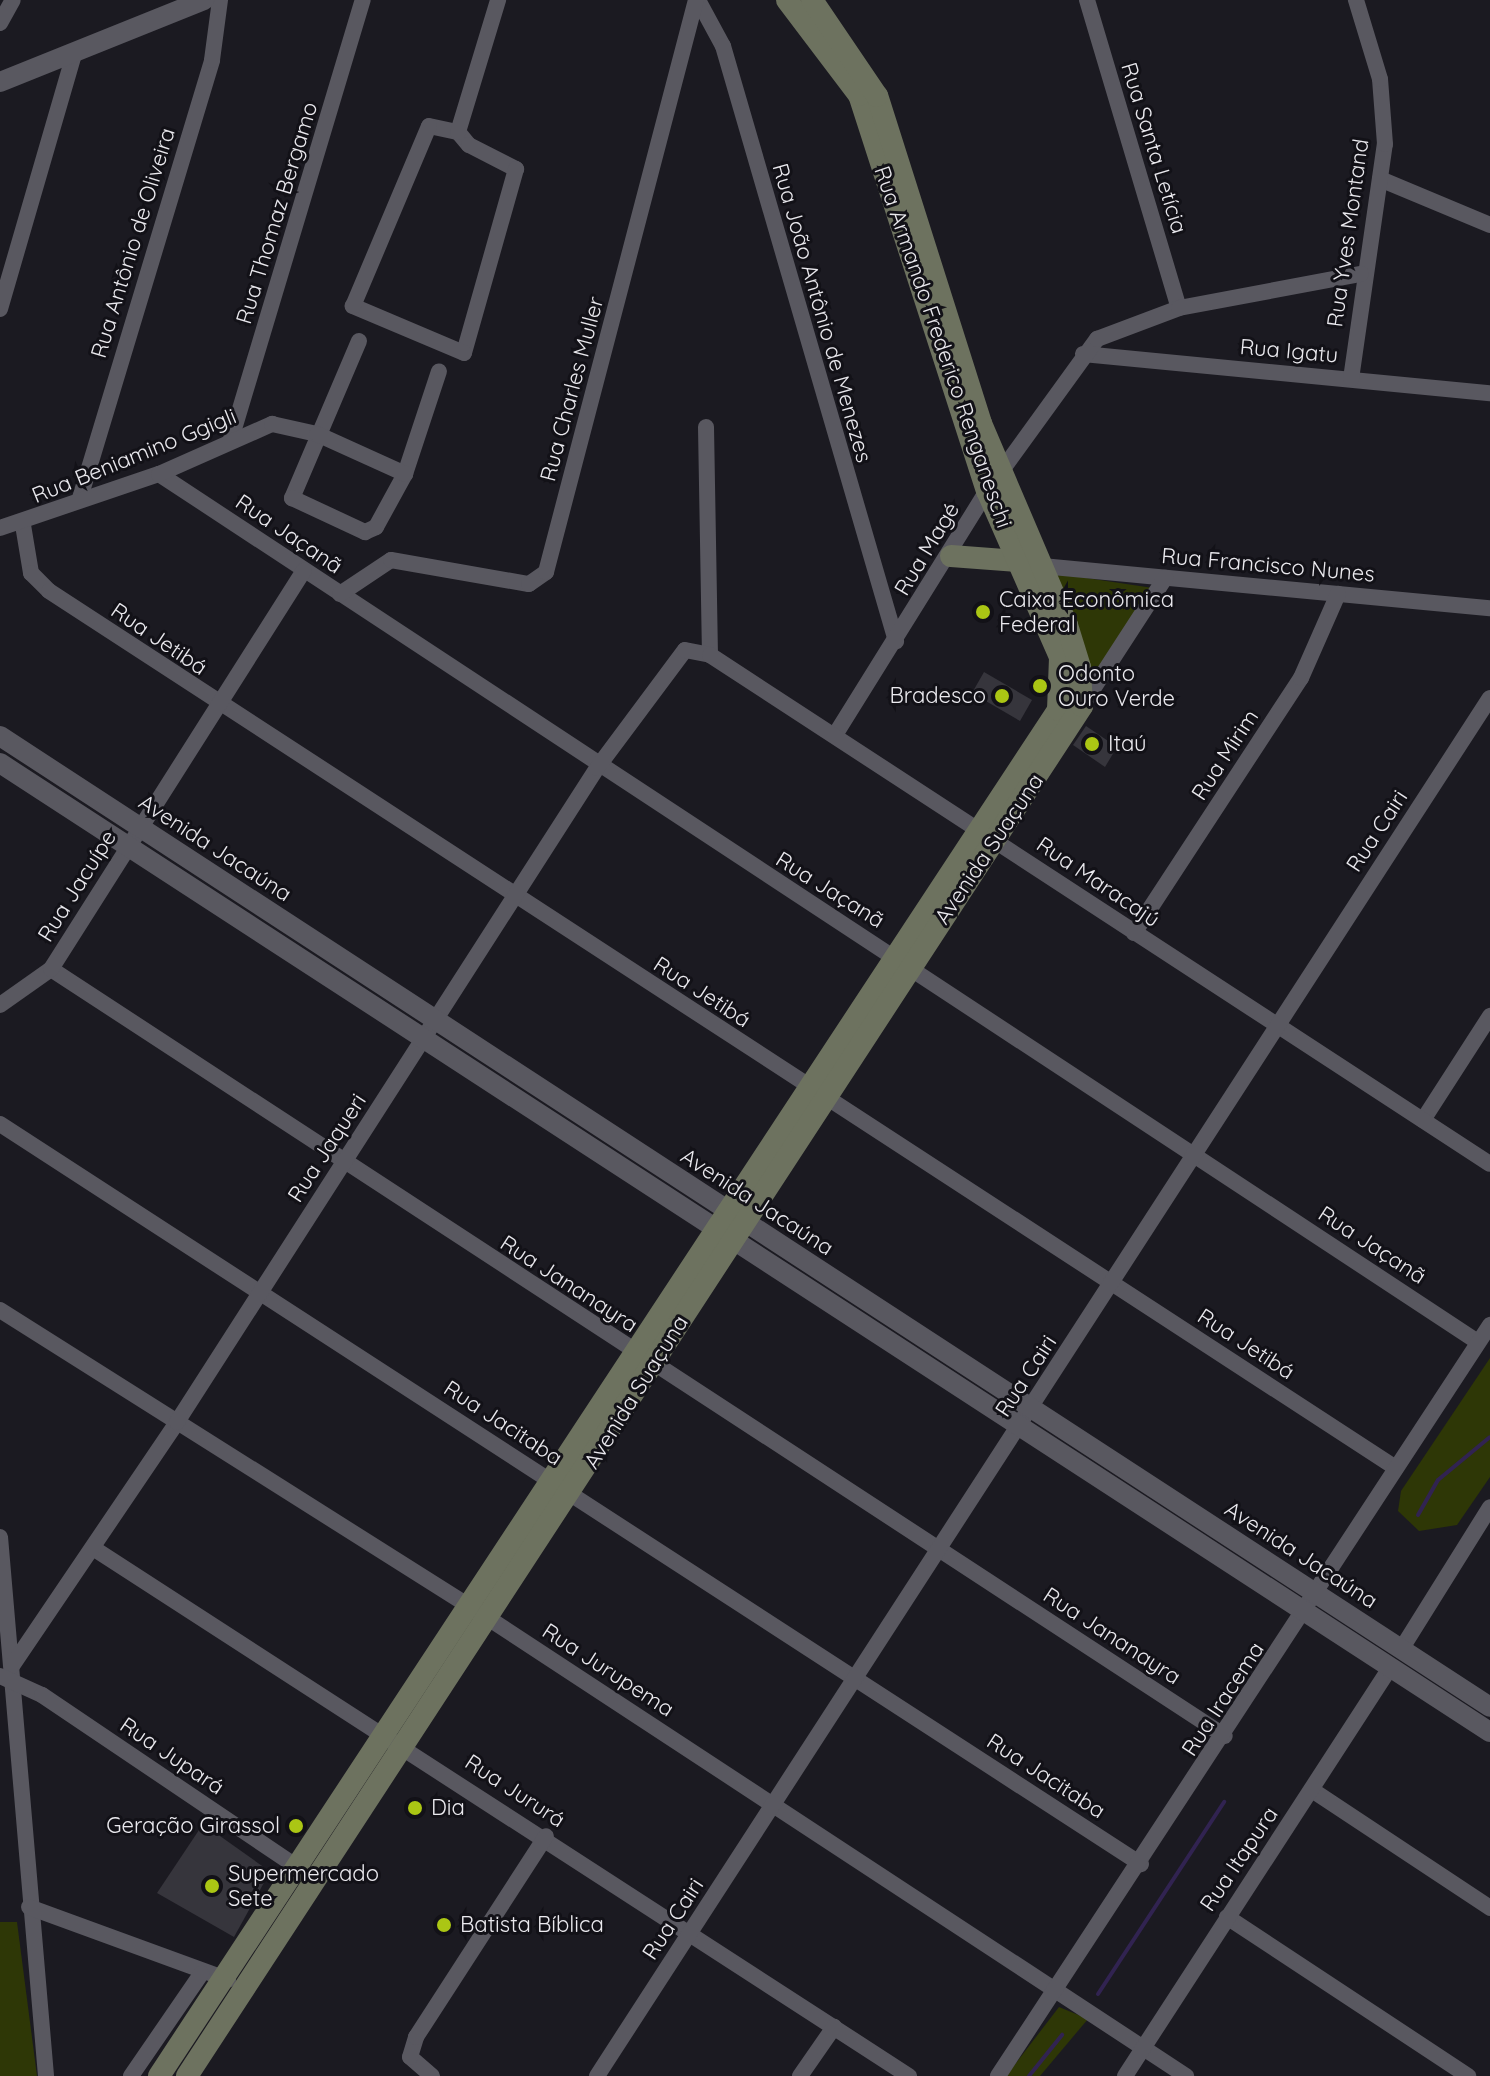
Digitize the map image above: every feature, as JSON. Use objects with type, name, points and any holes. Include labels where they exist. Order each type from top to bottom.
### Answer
[{"type":"main road","name":"Rua Armando Frederico Renganeschi","points":[[787,0],[859,95],[994,482],[1042,566],[1080,667],[1082,706]]},
{"type":"main road","name":"Rua Armando Frederico Renganeschi","points":[[812,0],[877,96],[1018,561],[1060,657],[1058,710]]},
{"type":"main road","points":[[951,556],[1018,561]]},
{"type":"main road","name":"Avenida Suaçuna","points":[[479,1612],[572,1494],[644,1360],[730,1226],[901,962],[1082,706]]},
{"type":"main road","name":"Avenida Suaçuna","points":[[988,835],[1058,710]]},
{"type":"main road","name":"Avenida Suaçuna","points":[[187,2076],[307,1874],[479,1612],[552,1481],[644,1360]]},
{"type":"main road","name":"Avenida Suaçuna","points":[[159,2076],[307,1874]]},
{"type":"street","points":[[0,23],[13,0]]},
{"type":"street","points":[[0,82],[74,55],[204,0]]},
{"type":"street","name":"Rua Antônio de Oliveira","points":[[80,498],[212,60],[220,0]]},
{"type":"street","name":"Rua Thomaz Bergamo","points":[[231,439],[363,0]]},
{"type":"street","points":[[458,132],[498,0]]},
{"type":"street","name":"Rua Charles Muller","points":[[340,594],[391,560],[529,584],[546,572],[697,0]]},
{"type":"street","name":"Rua João Antônio de Menezes","points":[[697,0],[723,46],[896,641]]},
{"type":"street","name":"Rua Santa Letícia","points":[[1087,0],[1179,308]]},
{"type":"street","name":"Rua Yves Montand","points":[[1351,379],[1361,274],[1380,179],[1385,115],[1356,0]]},
{"type":"street","points":[[0,309],[74,55]]},
{"type":"street","points":[[427,129],[458,132],[516,169],[471,344],[459,353],[353,306],[427,129]]},
{"type":"street","points":[[1380,179],[1490,225]]},
{"type":"street","name":"Rua Magé","points":[[835,735],[951,556],[994,482],[1083,354],[1113,331],[1179,308],[1361,274]]},
{"type":"street","points":[[359,341],[292,493],[297,505],[369,532],[405,474],[439,371]]},
{"type":"street","name":"Rua Igatu","points":[[1083,354],[1490,393]]},
{"type":"street","name":"Rua Beniamino Ggigli","points":[[0,528],[23,525],[80,498],[159,474],[231,439],[284,424],[317,434]]},
{"type":"street","points":[[706,427],[710,655]]},
{"type":"street","points":[[317,434],[405,474]]},
{"type":"street","name":"Rua Jaçanã","points":[[159,474],[597,768],[1484,1339]]},
{"type":"street","name":"Rua Jetibá","points":[[23,525],[31,573],[49,591],[217,704],[1396,1468]]},
{"type":"street","name":"Rua Francisco Nunes","points":[[1042,566],[1490,608]]},
{"type":"street","name":"Rua Jacuípe","points":[[0,1005],[51,969],[304,571]]},
{"type":"street","points":[[1082,706],[1165,578]]},
{"type":"street","name":"Rua Mirim","points":[[1134,933],[1301,678],[1338,594]]},
{"type":"street","name":"Rua Maracajú","points":[[677,653],[710,655],[1490,1164]]},
{"type":"street","name":"Rua Jaqueri","points":[[9,1674],[177,1422],[597,768],[677,653]]},
{"type":"street","name":"Rua Cairi","points":[[597,2076],[858,1679],[1490,698]]},
{"type":"street","name":"Avenida Jacaúna","points":[[0,736],[133,837],[423,1039],[730,1226],[1026,1416],[1312,1604],[1391,1667],[1490,1732]]},
{"type":"street","name":"Avenida Jacaúna","points":[[0,763],[133,837],[436,1020],[730,1226]]},
{"type":"street","name":"Rua Jananayra","points":[[51,969],[644,1360],[1225,1736]]},
{"type":"street","points":[[1423,1120],[1490,1016]]},
{"type":"street","name":"Rua Jacitaba","points":[[0,1124],[1141,1864]]},
{"type":"street","name":"Rua Jurupema","points":[[0,1310],[479,1612],[1186,2076]]},
{"type":"street","name":"Rua Iracema","points":[[998,2076],[1057,1994],[1312,1604],[1396,1468],[1484,1339],[1490,1325]]},
{"type":"street","points":[[1402,1648],[1487,1518]]},
{"type":"street","points":[[0,1537],[9,1674],[46,2076]]},
{"type":"street","name":"Rua Jururá","points":[[93,1548],[546,1836],[909,2076]]},
{"type":"street","name":"Avenida Jacaúna","points":[[1312,1604],[1402,1648],[1490,1707]]},
{"type":"street","name":"Rua Itapura","points":[[1125,2076],[1391,1667]]},
{"type":"street","name":"Rua Jupará","points":[[9,1674],[307,1874]]},
{"type":"street","points":[[1312,1790],[1490,1908]]},
{"type":"street","points":[[432,2076],[410,2057],[416,2037],[546,1836]]},
{"type":"street","points":[[29,1907],[201,1974],[228,1980]]},
{"type":"street","points":[[1227,1917],[1468,2076]]},
{"type":"street","points":[[131,2076],[201,1974]]},
{"type":"street","points":[[800,2076],[834,2027]]},
{"type":"green space","points":[[1053,573],[1153,588],[1092,686]]},
{"type":"green space","points":[[1490,1358],[1490,1477],[1457,1525],[1419,1531],[1398,1511],[1401,1491]]},
{"type":"green space","points":[[0,1922],[17,1922],[37,2076],[0,2076]]},
{"type":"green space","points":[[1059,2007],[1088,2019],[1040,2076],[1006,2076]]},
{"type":"building","name":"Bradesco","points":[[984,672],[1032,700],[1020,721],[972,693]]},
{"type":"building","name":"Itaú","points":[[1086,726],[1117,747],[1105,767],[1073,745]]},
{"type":"building","name":"Supermercado Sete","points":[[203,1824],[265,1868],[266,1879],[234,1937],[157,1893]]},
{"type":"waterway","points":[[1418,1515],[1438,1480],[1490,1437]]},
{"type":"waterway","points":[[1098,1994],[1224,1802]]},
{"type":"waterway","points":[[1029,2076],[1062,2035]]},
{"type":"place","name":"Caixa Econômica Federal","points":[[983,612]]},
{"type":"place","name":"Odonto Ouro Verde","points":[[1040,686]]},
{"type":"place","name":"Bradesco","points":[[1002,696]]},
{"type":"place","name":"Itaú","points":[[1092,744]]},
{"type":"place","name":"Dia","points":[[415,1808]]},
{"type":"place","name":"Geração Girassol","points":[[296,1826]]},
{"type":"place","name":"Supermercado Sete","points":[[212,1886]]},
{"type":"place","name":"Batista Bíblica","points":[[444,1925]]}]
